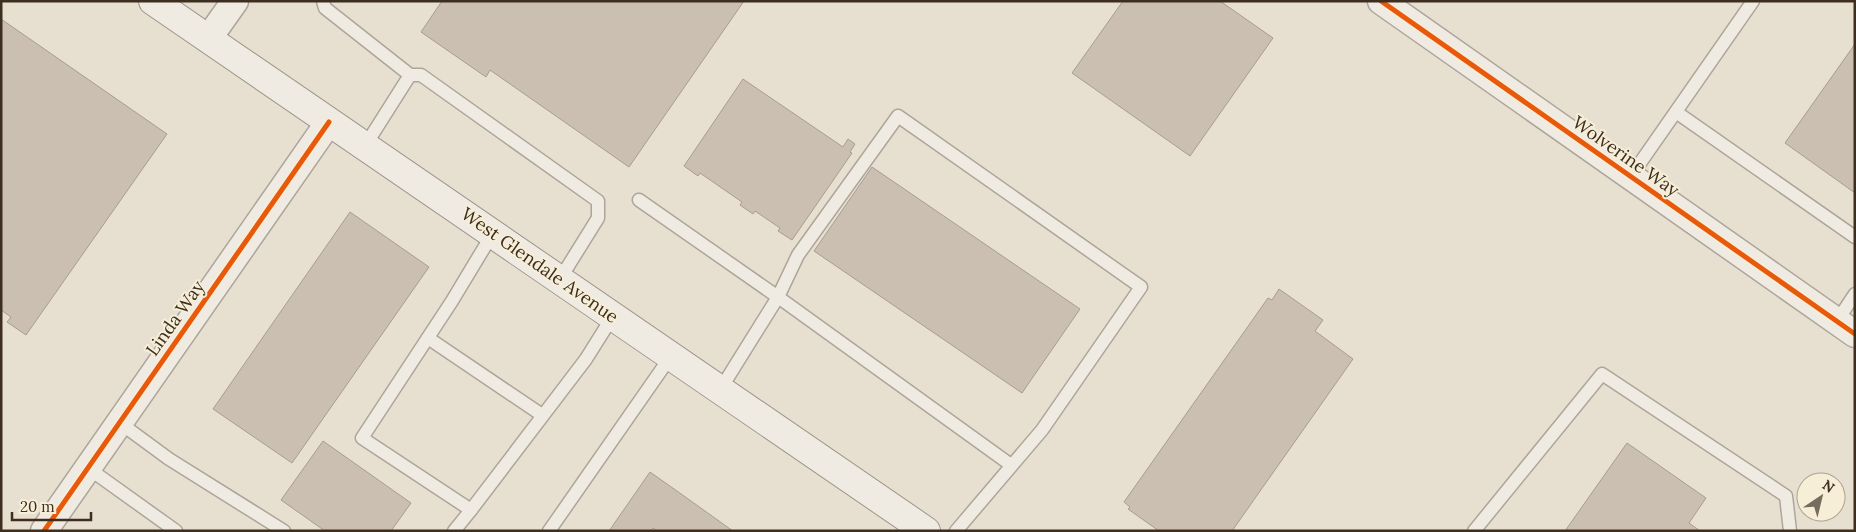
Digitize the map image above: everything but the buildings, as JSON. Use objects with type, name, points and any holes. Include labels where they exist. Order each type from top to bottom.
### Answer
[{"type":"main road","name":"West Glendale Avenue","points":[[153,1],[926,531]]},
{"type":"street","points":[[208,39],[235,1]]},
{"type":"street","name":"Wolverine Way","points":[[1381,1],[1846,327]]},
{"type":"street","name":"Linda Way","points":[[44,531],[330,122]]},
{"type":"lane","points":[[323,1],[325,8],[410,75],[421,76],[598,202],[598,218],[560,279]]},
{"type":"lane","points":[[1631,176],[1753,1]]},
{"type":"lane","points":[[365,146],[410,75]]},
{"type":"lane","points":[[1676,112],[1855,237]]},
{"type":"lane","points":[[720,390],[778,297],[798,255],[898,116],[1141,288],[1042,430],[956,531]]},
{"type":"lane","points":[[639,200],[778,297],[1011,465]]},
{"type":"lane","points":[[471,510],[362,438],[428,338],[493,233]]},
{"type":"lane","points":[[1846,327],[1855,294]]},
{"type":"lane","points":[[454,531],[586,359],[614,316]]},
{"type":"lane","points":[[428,338],[542,416]]},
{"type":"lane","points":[[549,531],[671,356]]},
{"type":"lane","points":[[1474,531],[1602,374],[1786,496],[1790,531]]},
{"type":"lane","points":[[120,423],[169,459],[284,531]]},
{"type":"lane","points":[[88,468],[176,531]]},
{"type":"cycle path","points":[[1381,1],[1855,334]]},
{"type":"cycle path","points":[[44,531],[329,122]]}]
